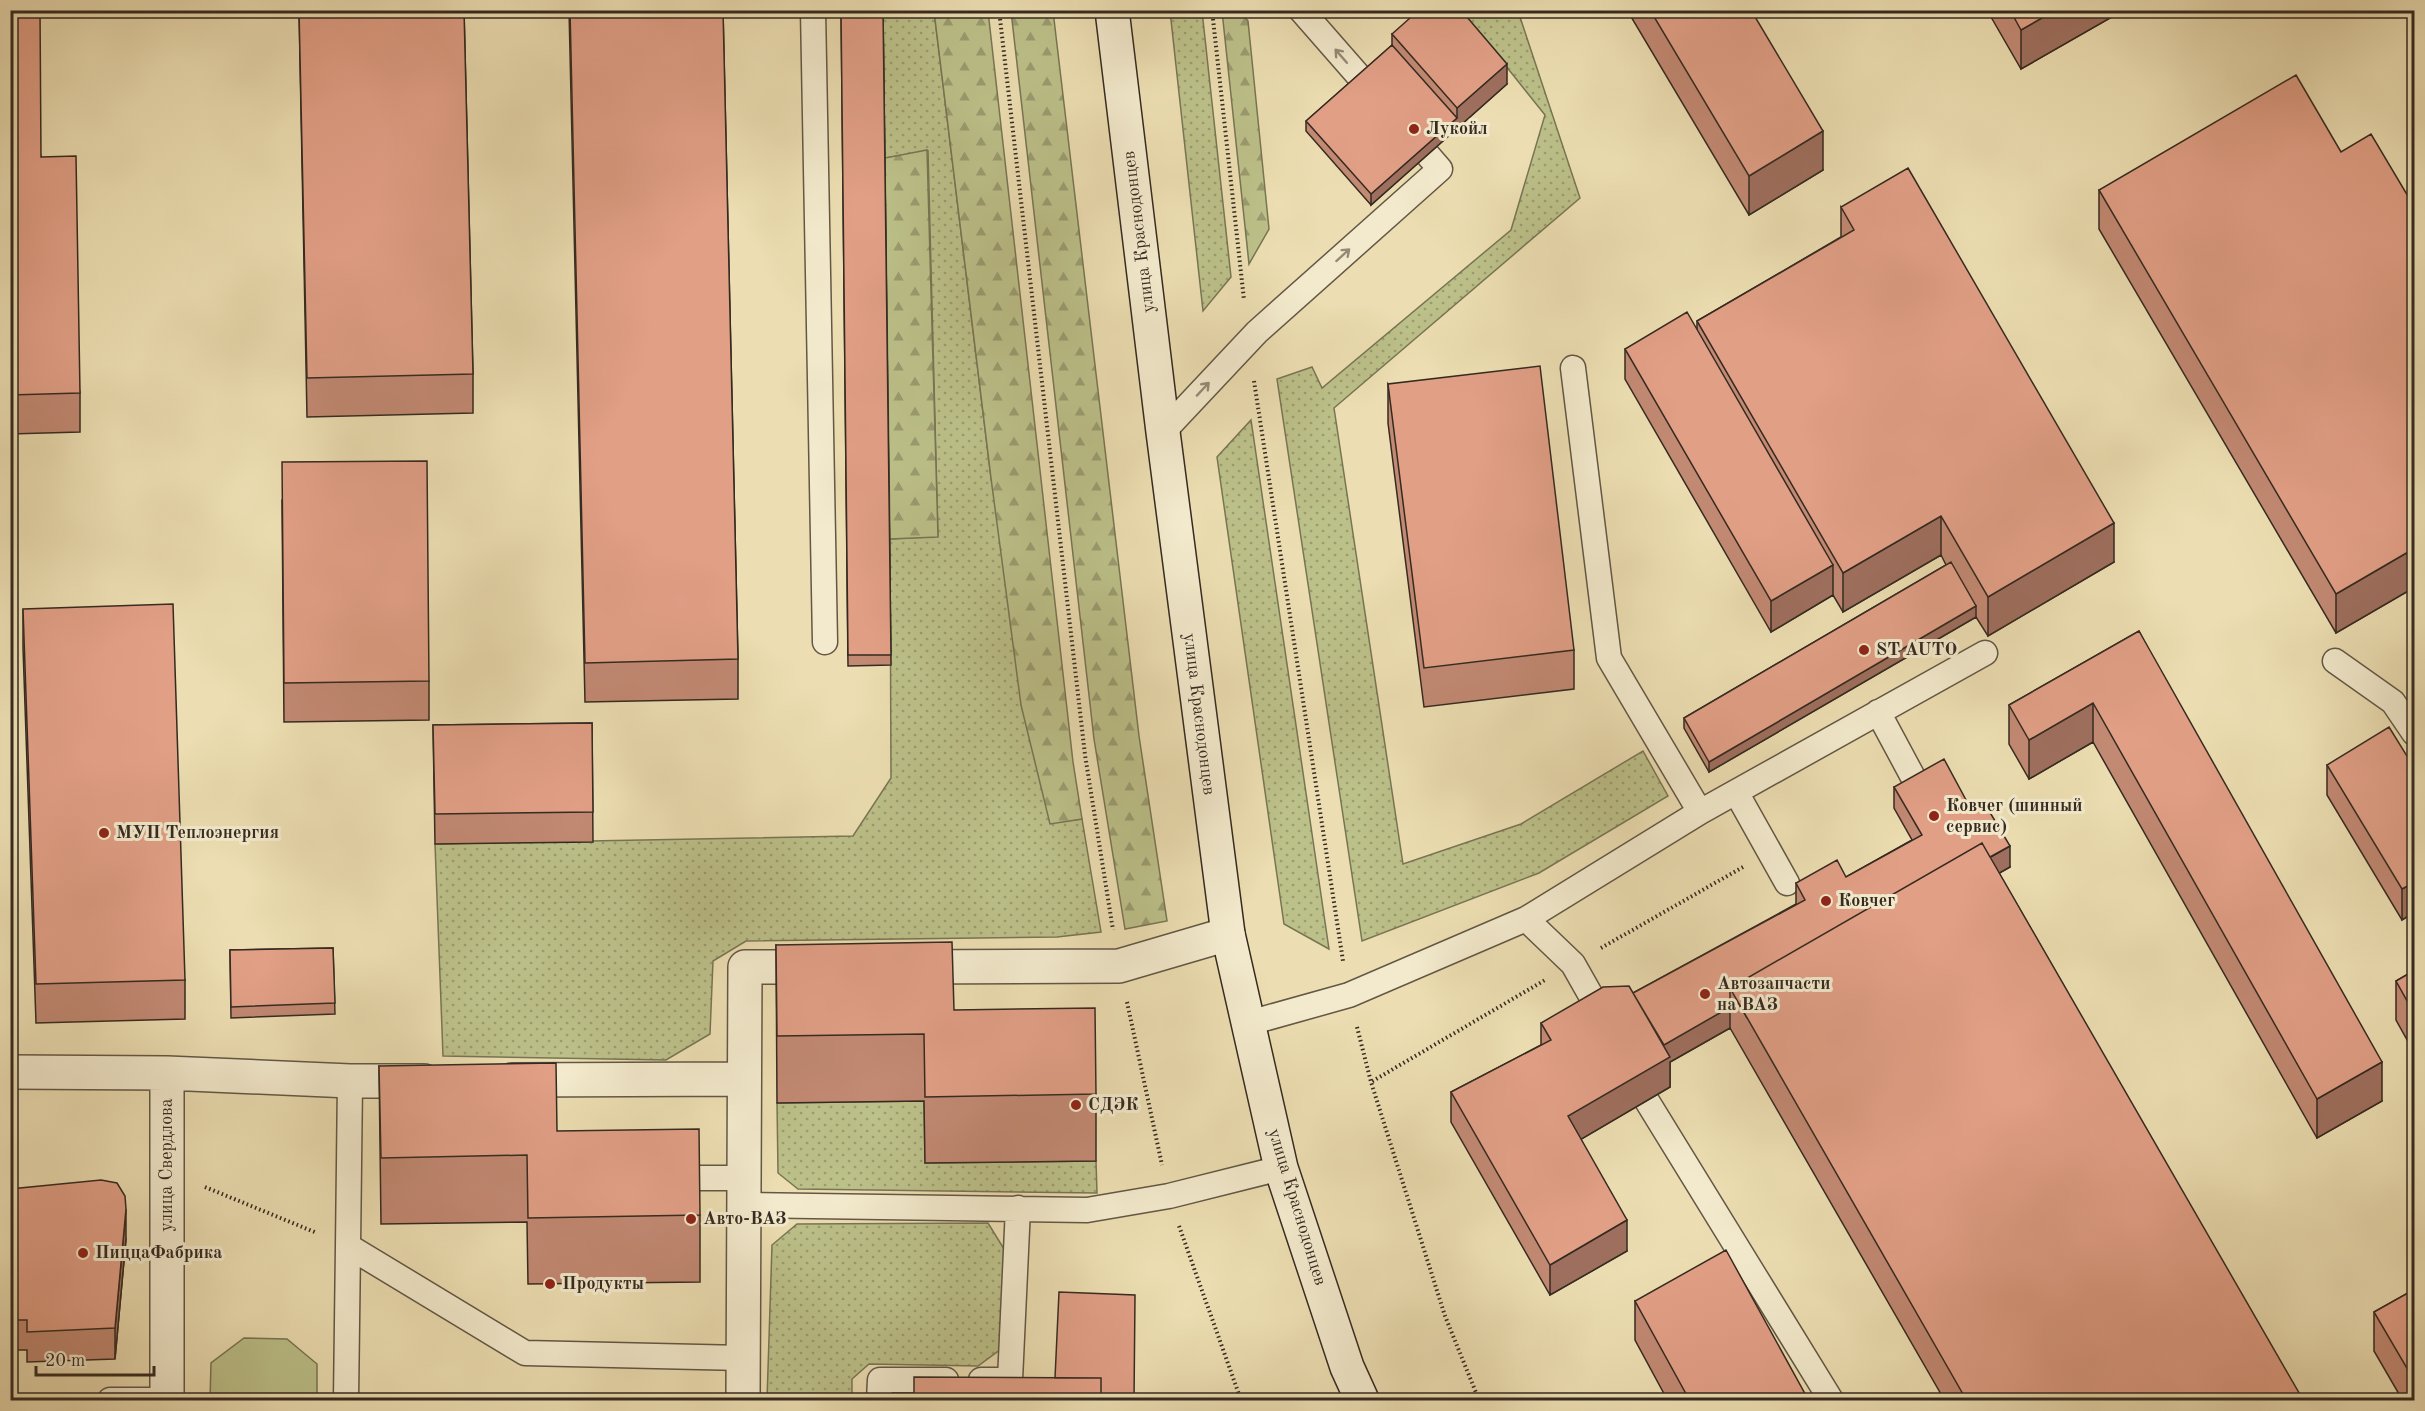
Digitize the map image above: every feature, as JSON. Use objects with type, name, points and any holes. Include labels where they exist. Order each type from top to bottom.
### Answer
[{"type":"street","name":"улица Краснодонцев","points":[[1112,10],[1163,432],[1228,934],[1281,1168],[1347,1367],[1362,1401]]},
{"type":"street","points":[[743,1401],[745,967],[1119,966],[1228,934]]},
{"type":"street","points":[[10,1072],[166,1073],[350,1081],[744,1079]]},
{"type":"street","name":"улица Свердлова","points":[[166,1073],[167,1400]]},
{"type":"lane","points":[[813,10],[825,642]]},
{"type":"lane","points":[[1163,432],[1248,341],[1440,169],[1301,10]]},
{"type":"lane","points":[[1573,368],[1609,658],[1700,812]]},
{"type":"lane","points":[[1249,1023],[1348,995],[1526,919],[1700,812],[1985,653]]},
{"type":"lane","points":[[2335,661],[2393,702],[2415,733]]},
{"type":"lane","points":[[1878,712],[1921,792]]},
{"type":"lane","points":[[1736,792],[1787,883]]},
{"type":"lane","points":[[1526,919],[1573,964],[1603,1017]]},
{"type":"lane","points":[[346,1401],[350,1081]]},
{"type":"lane","points":[[1647,1101],[1831,1401]]},
{"type":"lane","points":[[648,1178],[743,1191],[1018,1208],[1087,1210],[1168,1196],[1281,1168]]},
{"type":"lane","points":[[879,1401],[880,1380],[1010,1380],[1018,1208]]},
{"type":"lane","points":[[348,1246],[525,1353],[743,1358]]},
{"type":"lane","points":[[110,1401],[167,1400]]},
{"type":"path","points":[[999,10],[1085,755],[1119,966],[1168,1196],[1241,1401]]},
{"type":"path","points":[[1212,10],[1248,341],[1348,995],[1371,1082],[1445,1316],[1479,1401]]},
{"type":"path","points":[[1371,1082],[1770,852]]},
{"type":"path","points":[[168,1172],[348,1246]]},
{"type":"green space","points":[[883,11],[934,11],[991,478],[1050,823],[1082,819],[1101,932],[1057,937],[746,941],[713,961],[710,1034],[666,1060],[443,1056],[435,844],[853,836],[891,778],[890,539],[938,536],[928,151],[885,158]]},
{"type":"green space","points":[[934,11],[988,11],[1073,762],[1082,819],[1050,824],[1021,705]]},
{"type":"green space","points":[[1011,11],[1053,11],[1139,736],[1167,921],[1125,929],[1094,739]]},
{"type":"green space","points":[[1170,11],[1202,11],[1231,277],[1203,311]]},
{"type":"green space","points":[[1222,11],[1240,11],[1248,21],[1269,229],[1249,264]]},
{"type":"green space","points":[[1462,11],[1518,11],[1580,198],[1334,408],[1403,864],[1521,824],[1643,751],[1668,796],[1539,873],[1362,941],[1277,379],[1312,367],[1322,388],[1511,230],[1545,115]]},
{"type":"green space","points":[[927,150],[938,537],[890,539],[885,158]]},
{"type":"green space","points":[[1251,420],[1329,949],[1284,924],[1217,457]]},
{"type":"green space","points":[[924,1101],[925,1163],[1096,1161],[1097,1193],[798,1189],[778,1173],[777,1103]]},
{"type":"green space","points":[[988,1223],[1004,1249],[1001,1349],[978,1366],[869,1364],[852,1379],[852,1400],[767,1400],[772,1245],[797,1224]]},
{"type":"green space","points":[[244,1338],[287,1339],[317,1364],[317,1400],[210,1400],[211,1363]]},
{"type":"building","points":[[10,10],[40,10],[41,157],[76,156],[80,393],[10,395]]},
{"type":"building","points":[[299,10],[464,10],[473,374],[307,378]]},
{"type":"building","points":[[570,10],[723,10],[738,659],[585,663]]},
{"type":"building","points":[[841,10],[883,10],[891,655],[848,655]]},
{"type":"building","points":[[1419,10],[1461,10],[1507,64],[1457,108],[1392,34]]},
{"type":"building","points":[[1650,10],[1751,10],[1823,131],[1749,176]]},
{"type":"building","points":[[2010,10],[2056,10],[2021,30]]},
{"type":"building","points":[[1392,45],[1457,118],[1371,194],[1306,121]]},
{"type":"building","points":[[2296,75],[2341,152],[2371,134],[2415,208],[2415,548],[2336,594],[2099,190]]},
{"type":"building","points":[[1908,168],[2114,523],[1988,597],[1941,516],[1843,573],[1697,321],[1854,230],[1841,207]]},
{"type":"building","points":[[1687,312],[1833,565],[1771,601],[1625,349]]},
{"type":"building","points":[[1540,366],[1574,650],[1424,668],[1388,384]]},
{"type":"building","points":[[427,461],[429,681],[284,683],[282,462]]},
{"type":"building","points":[[1951,562],[1976,606],[1709,762],[1684,718]]},
{"type":"building","name":"МУП Теплоэнергия","points":[[173,604],[185,980],[36,984],[23,609]]},
{"type":"building","points":[[2139,631],[2382,1062],[2317,1099],[2093,703],[2029,740],[2009,705]]},
{"type":"building","points":[[592,723],[593,812],[435,814],[433,725]]},
{"type":"building","points":[[2389,727],[2415,769],[2415,882],[2402,889],[2327,765]]},
{"type":"building","points":[[1944,759],[1972,811],[1985,804],[2010,846],[1990,857],[1982,843],[1730,988],[1730,1007],[1664,1045],[1633,993],[1805,900],[1796,883],[1837,860],[1846,877],[1922,835],[1894,787]]},
{"type":"building","points":[[1982,843],[2302,1398],[2297,1401],[1967,1401],[1730,988]]},
{"type":"building","points":[[952,942],[954,1010],[1095,1008],[1096,1094],[925,1097],[924,1034],[777,1036],[776,945]]},
{"type":"building","points":[[333,948],[335,1003],[231,1007],[230,950]]},
{"type":"building","points":[[2415,970],[2415,1015],[2396,981]]},
{"type":"building","points":[[1629,986],[1670,1057],[1568,1116],[1627,1220],[1550,1265],[1451,1092],[1551,1040],[1541,1023],[1603,987]]},
{"type":"building","points":[[556,1063],[557,1131],[699,1129],[700,1215],[528,1218],[527,1155],[381,1158],[379,1066]]},
{"type":"building","points":[[101,1180],[117,1183],[125,1196],[126,1209],[115,1328],[27,1332],[27,1320],[10,1320],[10,1189]]},
{"type":"building","points":[[1726,1250],[1809,1401],[1690,1401],[1635,1301]]},
{"type":"building","points":[[2415,1289],[2415,1382],[2374,1312]]},
{"type":"building","points":[[1059,1292],[1135,1295],[1134,1401],[1101,1401],[1101,1378],[1055,1378]]},
{"type":"building","points":[[914,1377],[1101,1378],[1101,1401],[914,1401]]},
{"type":"place","name":"Лукойл","points":[[1414,129]]},
{"type":"place","name":"ST AUTO","points":[[1864,650]]},
{"type":"place","name":"Ковчег (шинный сервис)","points":[[1934,816]]},
{"type":"place","name":"МУП Теплоэнергия","points":[[104,833]]},
{"type":"place","name":"Ковчег","points":[[1826,901]]},
{"type":"place","name":"Автозапчасти на ВАЗ","points":[[1705,994]]},
{"type":"place","name":"СДЭК","points":[[1076,1105]]},
{"type":"place","name":"Авто-ВАЗ","points":[[691,1219]]},
{"type":"place","name":"ПиццаФабрика","points":[[83,1253]]},
{"type":"place","name":"Продукты","points":[[550,1284]]}]
